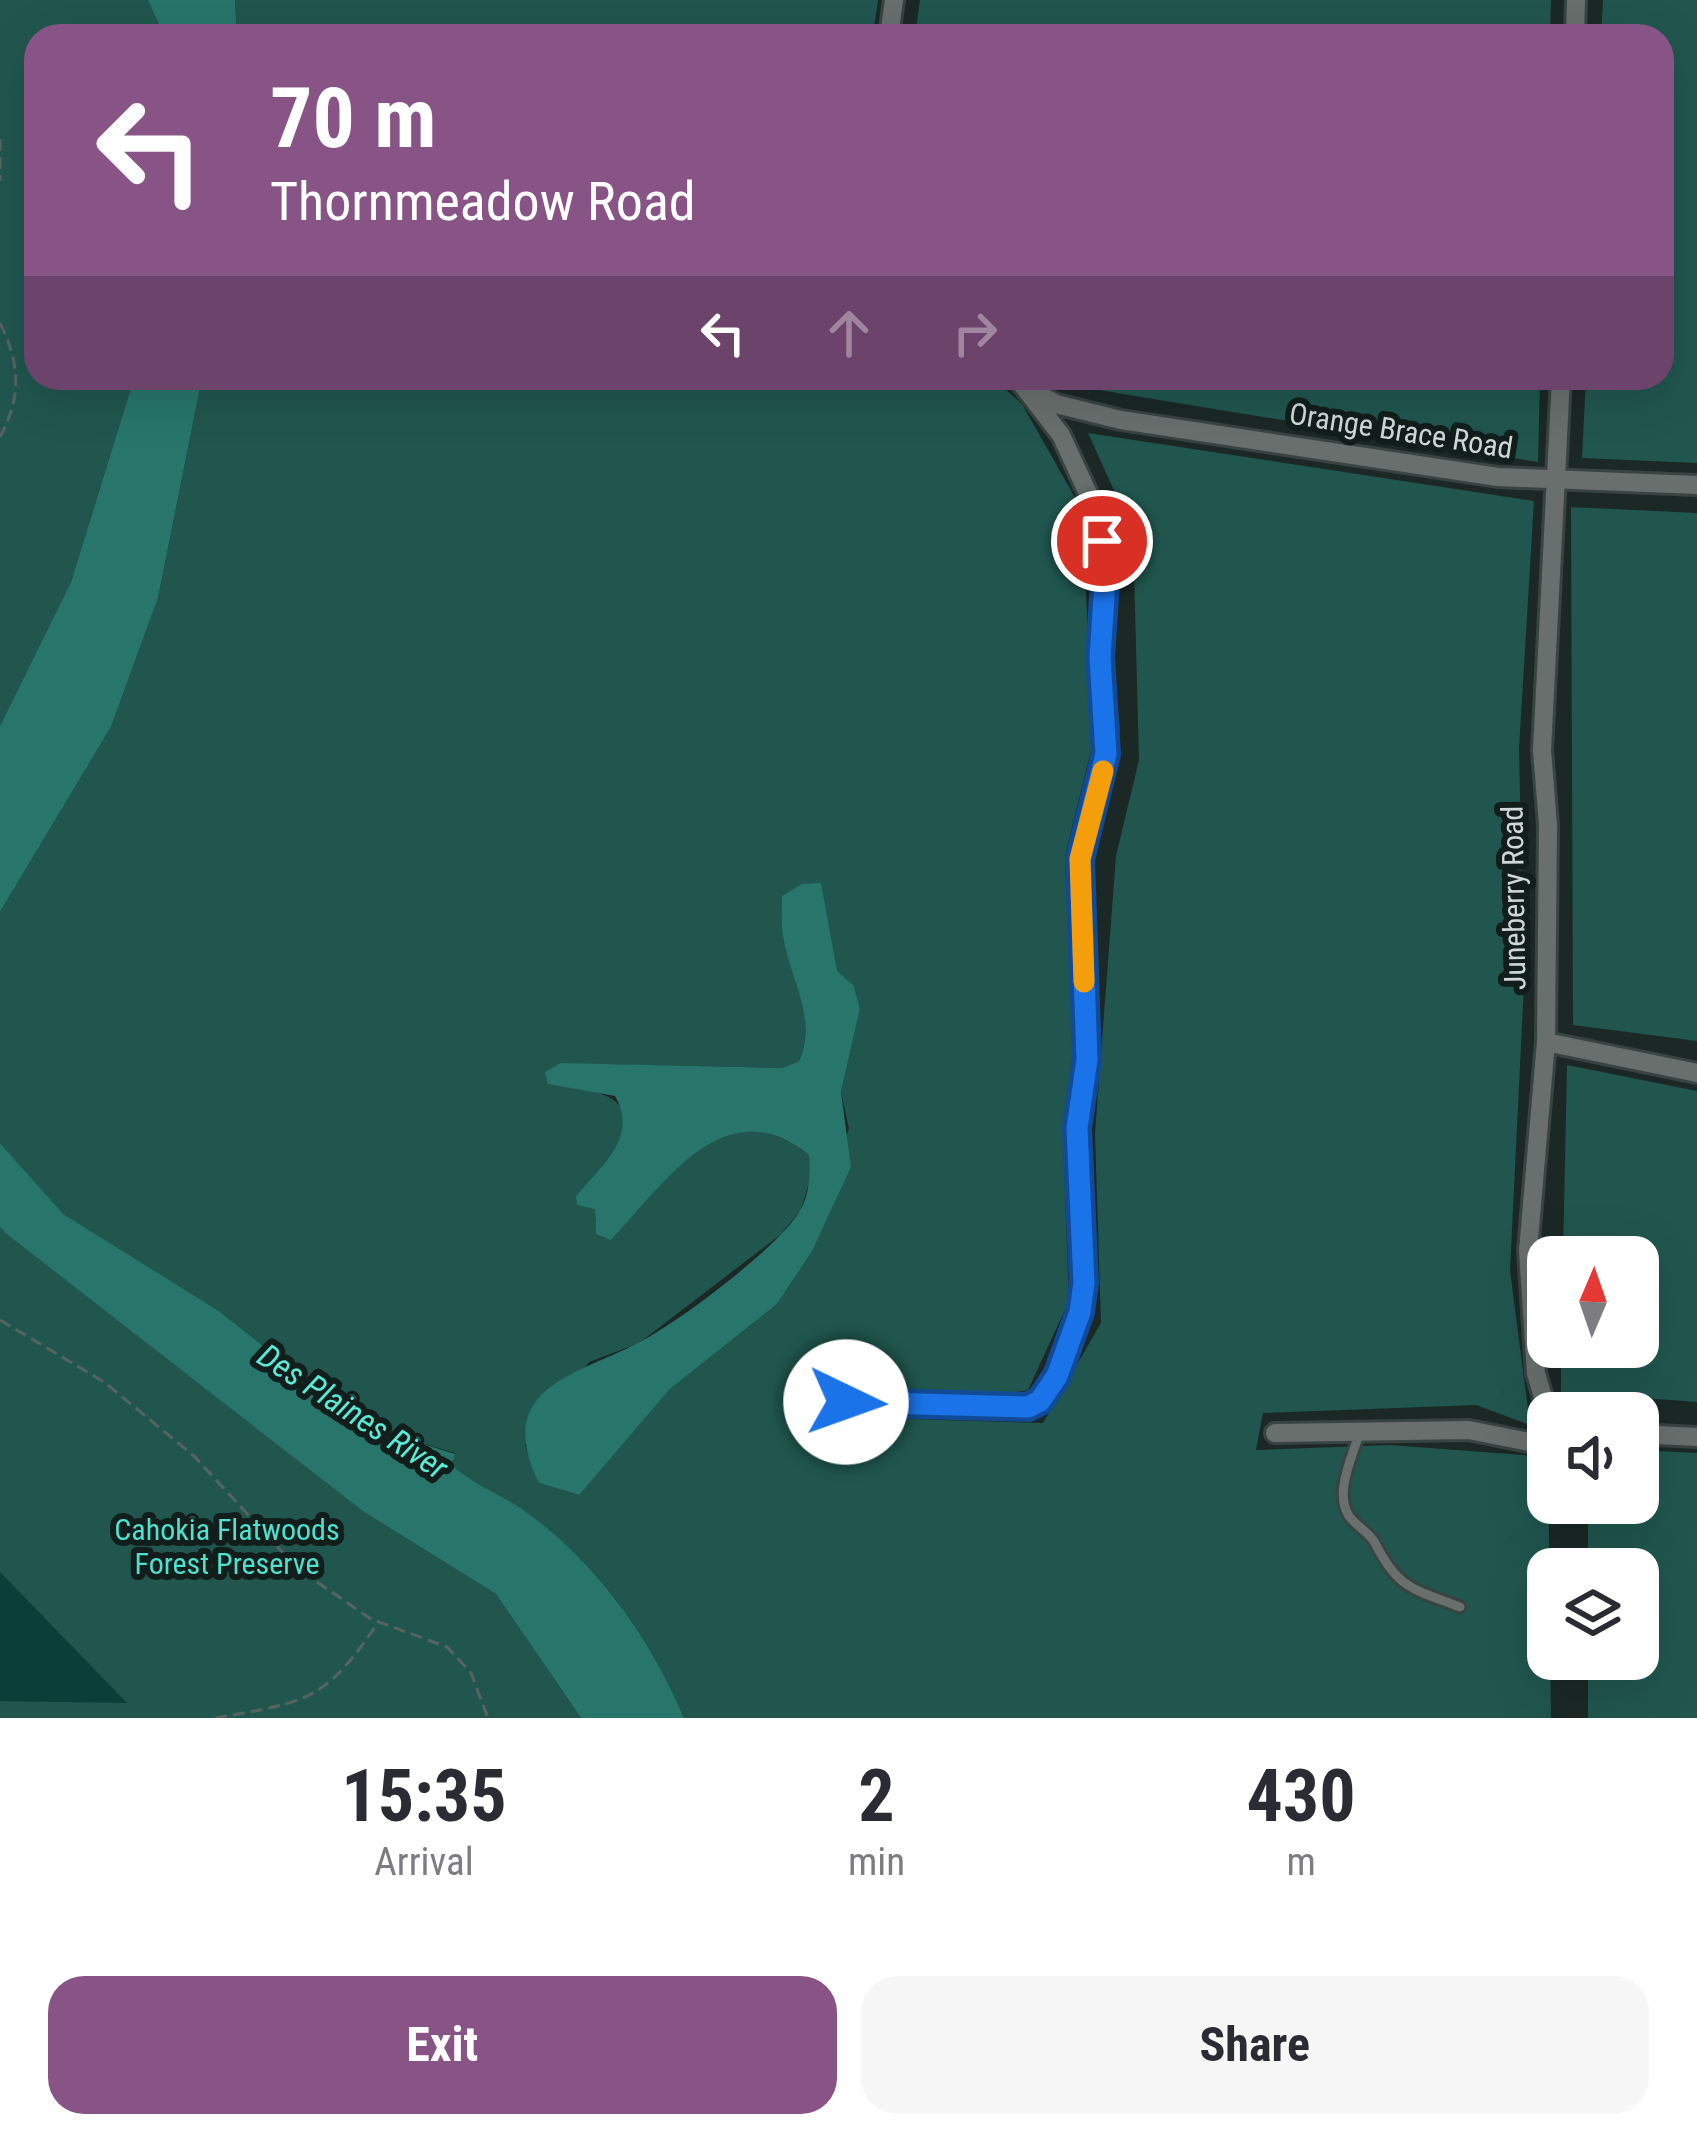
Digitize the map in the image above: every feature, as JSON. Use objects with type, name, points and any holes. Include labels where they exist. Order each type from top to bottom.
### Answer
[{"type":"street","points":[[819,1402],[986,1410],[1028,1407],[1048,1391],[1080,1312],[1084,1283],[1077,1128],[1087,1060],[1080,859],[1106,754],[1100,657],[1106,568],[1089,490],[1028,390]]},
{"type":"street","name":"Orange Brace Road","points":[[1034,390],[1056,404],[1121,420],[1555,482],[1697,485]]},
{"type":"street","name":"Juneberry Road","points":[[1542,1392],[1536,1373],[1528,1251],[1546,1042],[1548,825],[1542,750],[1560,390]]},
{"type":"street","points":[[1546,1042],[1607,1058],[1697,1072]]},
{"type":"street","points":[[1275,1433],[1469,1430],[1527,1442]]},
{"type":"street","points":[[1659,1435],[1697,1437]]},
{"type":"lane","points":[[1360,1429],[1343,1494],[1350,1518],[1374,1540],[1381,1561],[1396,1580],[1460,1607]]},
{"type":"path","points":[[0,139],[0,181]]},
{"type":"path","points":[[0,323],[14,352],[18,375],[14,411],[0,437]]},
{"type":"path","points":[[0,1320],[104,1382],[194,1456],[298,1569],[379,1622],[447,1647],[471,1673],[488,1718]]},
{"type":"path","points":[[214,1718],[290,1705],[332,1683],[379,1622]]},
{"type":"shaded area","points":[[148,0],[235,0],[236,24],[159,24]]},
{"type":"shaded area","points":[[130,390],[200,390],[158,598],[111,727],[0,912],[0,726],[71,582]]},
{"type":"shaded area","points":[[821,883],[837,971],[854,986],[860,1009],[841,1092],[851,1167],[812,1251],[776,1305],[670,1389],[579,1495],[539,1483],[527,1451],[526,1426],[533,1406],[565,1377],[675,1320],[750,1263],[801,1209],[809,1169],[809,1155],[778,1137],[750,1132],[723,1137],[675,1171],[611,1240],[596,1234],[595,1209],[577,1205],[576,1196],[614,1150],[623,1125],[621,1111],[615,1096],[548,1084],[545,1072],[561,1063],[782,1068],[799,1061],[806,1029],[783,936],[782,896],[802,884]]},
{"type":"shaded area","points":[[0,1143],[63,1214],[219,1311],[335,1403],[385,1432],[455,1454],[452,1465],[460,1472],[548,1529],[618,1602],[655,1659],[684,1718],[581,1718],[496,1594],[364,1512],[8,1235],[0,1227]]},
{"type":"shaded area","points":[[0,1572],[129,1704],[0,1701]]},
{"type":"green space","points":[[0,0],[148,0],[159,24],[24,24],[24,390],[130,390],[71,582],[0,726]]},
{"type":"green space","points":[[235,0],[878,0],[875,24],[236,24]]},
{"type":"green space","points":[[920,0],[1551,0],[1550,24],[917,24]]},
{"type":"green space","points":[[1603,0],[1697,0],[1697,463],[1582,458],[1585,390],[1674,390],[1674,24],[1602,24]]},
{"type":"green space","points":[[200,390],[1006,390],[1022,404],[1082,510],[1093,742],[1065,856],[1073,1051],[1063,1135],[1069,1301],[1028,1390],[977,1399],[811,1387],[809,1416],[1043,1423],[1101,1323],[1095,1133],[1116,856],[1139,760],[1133,532],[1088,433],[1534,501],[1519,748],[1524,984],[1510,1270],[1527,1424],[1476,1405],[1263,1413],[1256,1450],[1390,1445],[1527,1455],[1527,1524],[1549,1524],[1549,1548],[1527,1548],[1527,1680],[1551,1680],[1551,1718],[684,1718],[655,1658],[618,1602],[548,1529],[460,1472],[452,1465],[455,1453],[385,1432],[335,1403],[219,1311],[62,1214],[0,1143],[0,912],[111,727],[158,598]],"holes":[[[783,937],[854,986],[860,1009],[841,1092],[849,1129],[776,1305],[670,1389],[578,1495],[539,1483],[525,1445],[589,1362],[639,1343],[780,1235],[801,1210],[810,1179],[809,1155],[778,1137],[750,1132],[723,1137],[675,1170],[611,1240],[595,1222],[599,1193],[623,1127],[623,1112],[612,1099],[589,1090],[548,1084],[592,1064],[782,1068],[799,1061],[805,1014]]]},
{"type":"green space","points":[[1099,390],[1540,390],[1538,462]]},
{"type":"green space","points":[[1571,507],[1697,513],[1697,1041],[1573,1025]]},
{"type":"green space","points":[[1567,1065],[1697,1091],[1697,1402],[1659,1399],[1659,1392],[1561,1392],[1561,1368],[1659,1368],[1659,1236],[1563,1236]]},
{"type":"green space","name":"Cahokia Flatwoods Forest Preserve","points":[[0,1227],[364,1512],[496,1594],[581,1718],[0,1718],[0,1701],[127,1703],[0,1572]]},
{"type":"green space","points":[[1659,1451],[1697,1453],[1697,1718],[1588,1718],[1588,1680],[1659,1680],[1659,1548],[1588,1548],[1588,1524],[1659,1524]]},
{"type":"slow traffic","points":[[1084,982],[1080,859],[1103,771]]},
{"type":"route","points":[[846,1402],[949,1409],[1028,1407],[1040,1401],[1057,1376],[1080,1312],[1084,1221],[1077,1128],[1087,1060],[1080,859],[1099,791],[1108,729],[1100,657],[1106,568],[1102,541]]},
{"type":"water label","name":"Des Plaines River","points":[[353,1411]]}]
